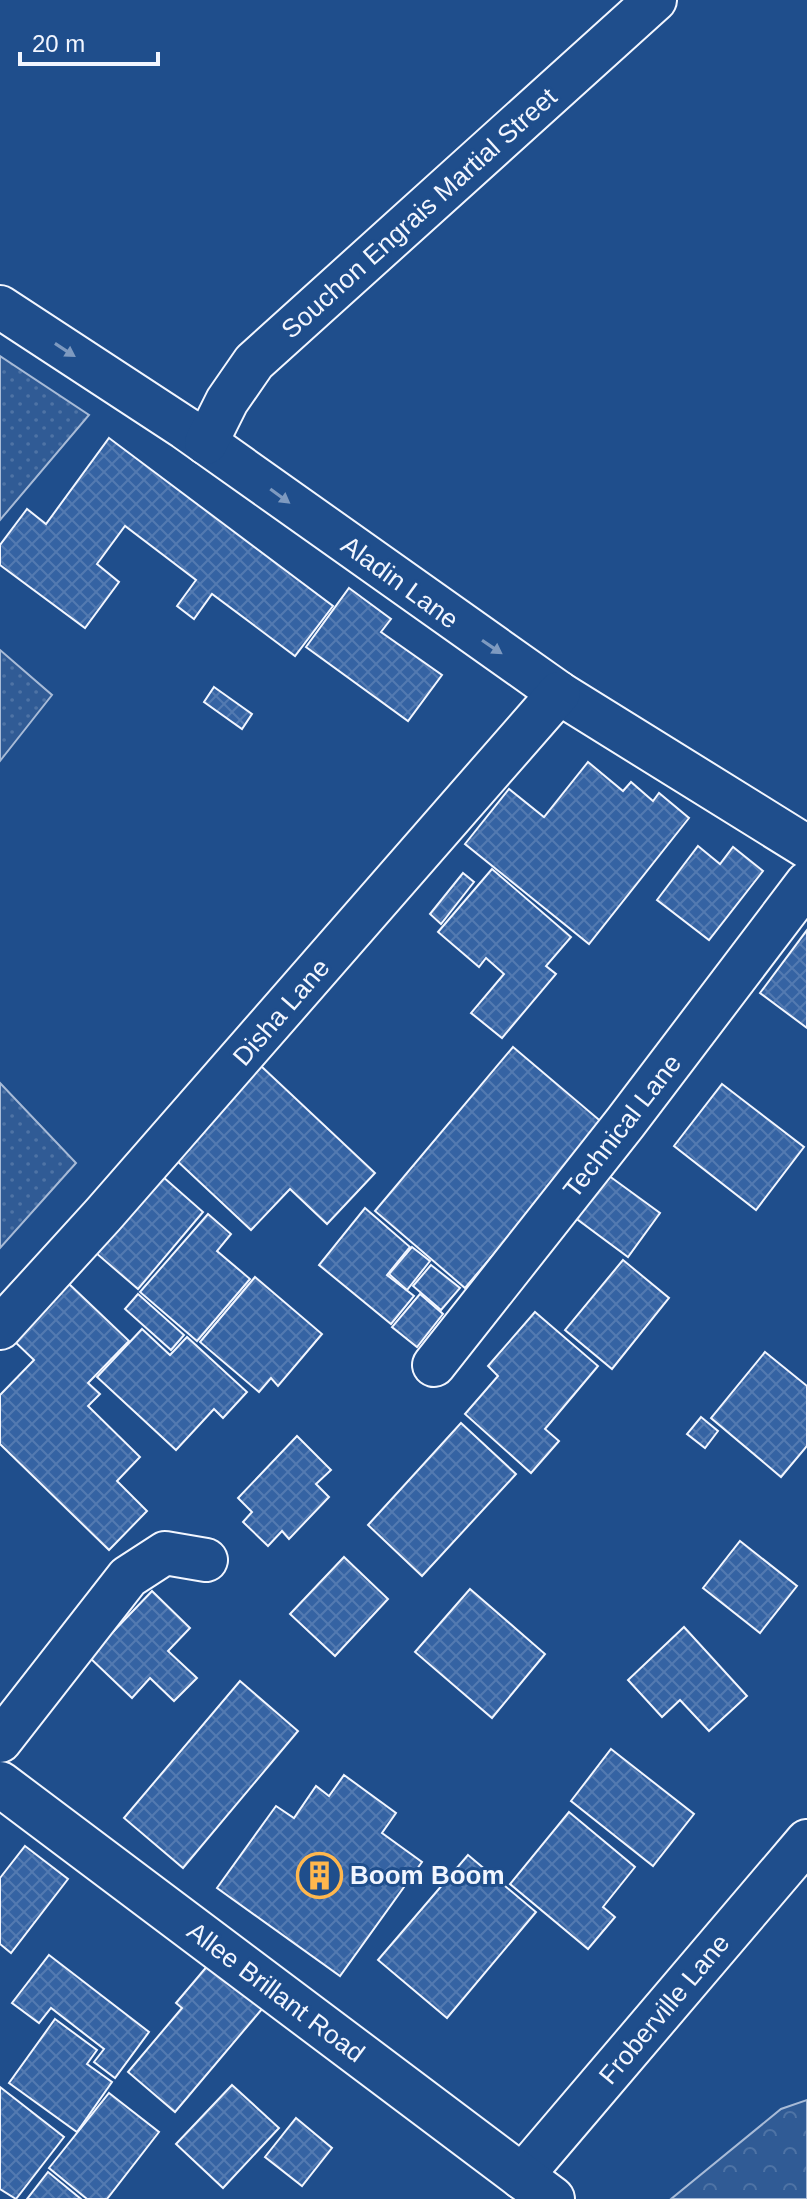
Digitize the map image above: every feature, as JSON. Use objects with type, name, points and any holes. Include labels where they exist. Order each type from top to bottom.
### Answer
[{"type":"main road","name":"Allee Brillant Road","points":[[0,1784],[536,2188]]},
{"type":"street","name":"Souchon Engrais Martial Street","points":[[206,443],[227,401],[254,362],[655,0]]},
{"type":"street","name":"Aladin Lane","points":[[0,307],[206,443],[559,693],[807,847]]},
{"type":"street","name":"Disha Lane","points":[[0,1328],[103,1215],[559,693]]},
{"type":"street","name":"Technical Lane","points":[[434,1365],[625,1123],[807,883]]},
{"type":"street","points":[[0,1741],[128,1577],[165,1553],[206,1560]]},
{"type":"street","name":"Froberville Lane","points":[[536,2188],[807,1841]]},
{"type":"green space","points":[[0,356],[89,415],[0,520]]},
{"type":"green space","points":[[0,650],[52,695],[0,761]]},
{"type":"green space","points":[[0,1083],[76,1163],[0,1248]]},
{"type":"green space","points":[[807,2100],[807,2199],[671,2199],[781,2109]]},
{"type":"building","points":[[109,438],[333,606],[295,656],[212,594],[194,619],[177,606],[196,580],[125,526],[97,564],[119,582],[85,628],[0,565],[0,545],[27,509],[46,524]]},
{"type":"building","points":[[349,588],[391,619],[381,632],[442,675],[408,721],[306,647]]},
{"type":"building","points":[[214,687],[252,714],[242,729],[204,702]]},
{"type":"building","points":[[588,762],[623,791],[631,782],[653,801],[659,793],[689,818],[589,944],[465,844],[509,789],[544,817]]},
{"type":"building","points":[[698,846],[720,864],[733,847],[763,871],[709,940],[657,900]]},
{"type":"building","points":[[492,869],[571,937],[546,966],[556,974],[502,1038],[471,1013],[504,974],[486,958],[479,967],[438,932]]},
{"type":"building","points":[[463,873],[474,882],[441,924],[430,914]]},
{"type":"building","points":[[807,930],[807,1028],[760,993]]},
{"type":"building","points":[[513,1047],[604,1124],[465,1288],[375,1211]]},
{"type":"building","points":[[261,1066],[375,1173],[327,1224],[290,1189],[251,1230],[175,1159]]},
{"type":"building","points":[[722,1084],[804,1147],[756,1210],[674,1146]]},
{"type":"building","points":[[601,1170],[660,1213],[628,1257],[570,1214]]},
{"type":"building","points":[[162,1176],[203,1212],[138,1289],[96,1253]]},
{"type":"building","points":[[365,1208],[410,1247],[387,1275],[414,1296],[391,1324],[319,1265]]},
{"type":"building","points":[[208,1214],[231,1234],[217,1251],[250,1279],[197,1341],[140,1292]]},
{"type":"building","points":[[412,1247],[430,1261],[407,1290],[389,1274]]},
{"type":"building","points":[[623,1260],[669,1298],[612,1369],[565,1330]]},
{"type":"building","points":[[431,1265],[460,1288],[441,1310],[413,1286]]},
{"type":"building","points":[[255,1277],[322,1334],[278,1386],[271,1378],[259,1392],[200,1342]]},
{"type":"building","points":[[67,1282],[129,1341],[88,1383],[100,1394],[88,1406],[140,1457],[117,1481],[147,1511],[109,1550],[0,1444],[0,1395],[34,1360],[12,1339]]},
{"type":"building","points":[[138,1294],[184,1335],[171,1350],[125,1309]]},
{"type":"building","points":[[420,1294],[443,1314],[417,1347],[392,1327]]},
{"type":"building","points":[[535,1312],[598,1366],[545,1429],[559,1441],[531,1473],[465,1414],[498,1376],[488,1366]]},
{"type":"building","points":[[142,1329],[170,1355],[187,1337],[247,1392],[223,1418],[214,1409],[176,1450],[97,1377]]},
{"type":"building","points":[[765,1352],[807,1386],[807,1446],[781,1477],[711,1418]]},
{"type":"building","points":[[701,1417],[718,1431],[705,1448],[687,1434]]},
{"type":"building","points":[[461,1423],[516,1474],[422,1576],[368,1525]]},
{"type":"building","points":[[297,1436],[331,1470],[316,1484],[329,1497],[289,1539],[282,1531],[268,1546],[243,1522],[252,1512],[238,1498]]},
{"type":"building","points":[[740,1541],[797,1586],[760,1633],[703,1588]]},
{"type":"building","points":[[344,1557],[388,1599],[335,1656],[290,1614]]},
{"type":"building","points":[[470,1589],[545,1654],[492,1718],[415,1652]]},
{"type":"building","points":[[152,1591],[190,1628],[168,1651],[197,1678],[174,1701],[150,1678],[132,1698],[89,1657]]},
{"type":"building","points":[[684,1627],[747,1696],[709,1731],[680,1700],[662,1717],[628,1680]]},
{"type":"building","points":[[240,1681],[298,1731],[183,1868],[124,1818]]},
{"type":"building","points":[[611,1749],[694,1814],[653,1866],[571,1801]]},
{"type":"building","name":"Boom Boom","points":[[344,1775],[396,1813],[382,1833],[422,1862],[340,1976],[217,1888],[276,1806],[294,1818],[316,1786],[329,1796]]},
{"type":"building","points":[[569,1812],[635,1867],[603,1907],[615,1917],[588,1949],[510,1884]]},
{"type":"building","points":[[25,1846],[68,1879],[11,1953],[0,1944],[0,1878]]},
{"type":"building","points":[[468,1855],[536,1912],[447,2018],[378,1960]]},
{"type":"building","points":[[49,1955],[149,2032],[115,2078],[94,2062],[104,2049],[51,2008],[39,2023],[12,2003]]},
{"type":"building","points":[[209,1964],[262,2009],[175,2112],[128,2072],[182,2008],[176,2003]]},
{"type":"building","points":[[55,2019],[97,2050],[87,2064],[112,2082],[77,2132],[9,2083]]},
{"type":"building","points":[[232,2085],[279,2128],[223,2188],[176,2144]]},
{"type":"building","points":[[0,2087],[64,2137],[16,2199],[0,2189]]},
{"type":"building","points":[[109,2093],[159,2132],[107,2199],[87,2199],[49,2168]]},
{"type":"building","points":[[296,2118],[332,2148],[302,2186],[265,2157]]},
{"type":"building","points":[[48,2172],[81,2199],[27,2199]]},
{"type":"place","name":"Boom Boom","points":[[319,1875]]}]
